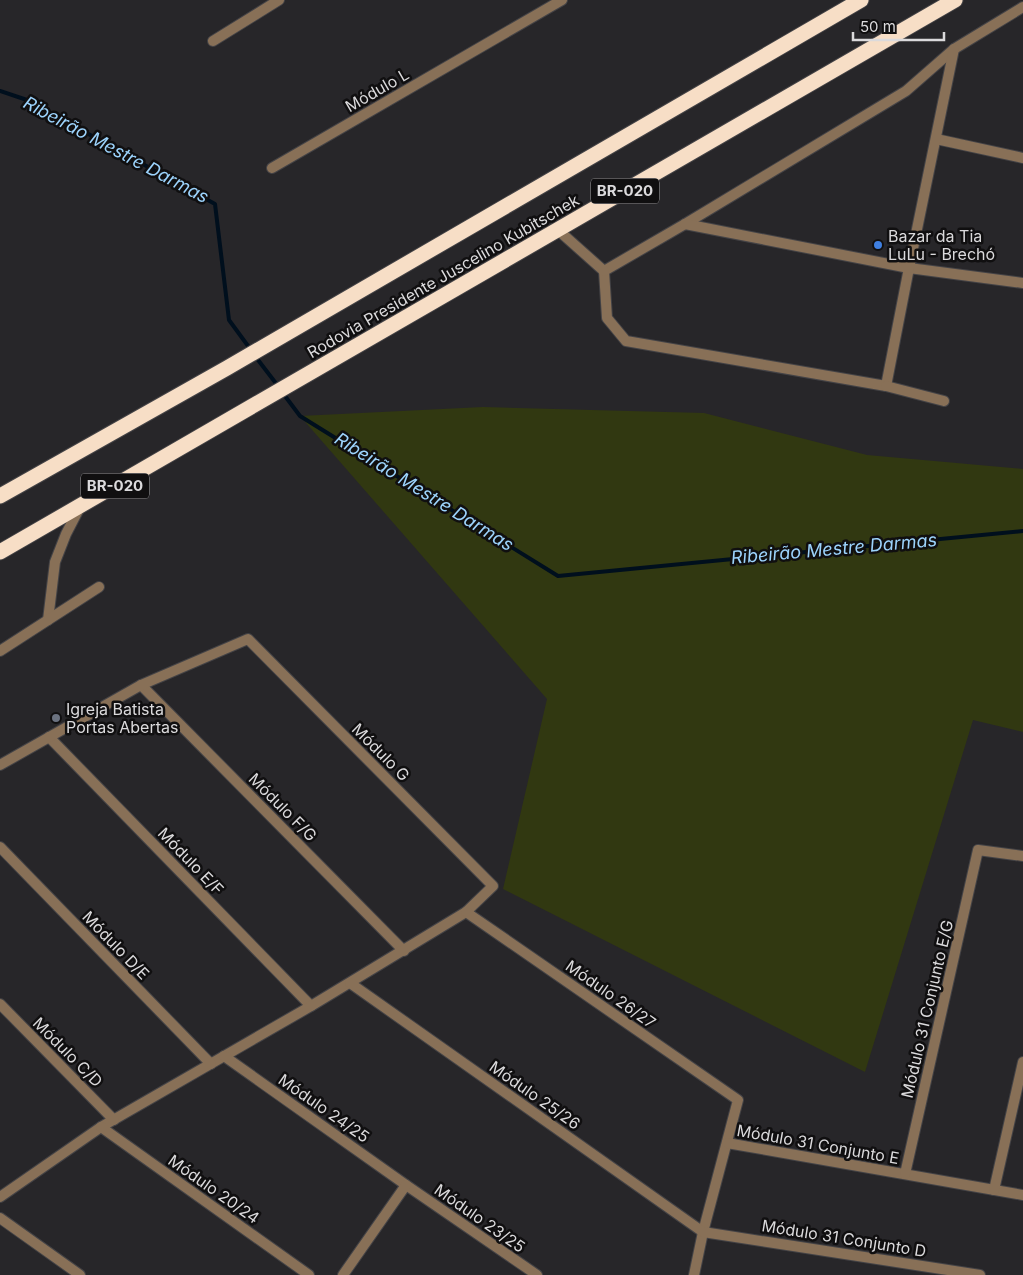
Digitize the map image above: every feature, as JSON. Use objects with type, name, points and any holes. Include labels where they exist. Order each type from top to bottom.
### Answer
[{"type":"highway","name":"Rodovia Presidente Juscelino Kubitschek","points":[[0,496],[227,368],[861,0]]},
{"type":"highway","name":"Rodovia Presidente Juscelino Kubitschek","points":[[0,552],[955,0]]},
{"type":"street","points":[[213,41],[279,0]]},
{"type":"street","name":"Módulo L","points":[[272,168],[562,0]]},
{"type":"street","points":[[604,271],[906,90],[954,48],[1023,7]]},
{"type":"street","points":[[886,386],[954,48]]},
{"type":"street","points":[[936,139],[1023,158]]},
{"type":"street","points":[[685,224],[909,268],[1023,283]]},
{"type":"street","points":[[558,230],[604,271],[607,318],[626,342],[886,386],[944,401]]},
{"type":"street","points":[[48,620],[55,562],[80,506]]},
{"type":"street","points":[[0,651],[99,587]]},
{"type":"street","name":"Módulo G","points":[[141,685],[248,640],[492,886],[466,912]]},
{"type":"street","points":[[0,765],[141,685]]},
{"type":"street","name":"Módulo F/G","points":[[141,685],[404,951]]},
{"type":"street","name":"Módulo E/F","points":[[49,737],[311,1006]]},
{"type":"street","name":"Módulo D/E","points":[[0,847],[211,1064]]},
{"type":"street","name":"Módulo 31 Conjunto E/G","points":[[905,1174],[978,850],[1023,856]]},
{"type":"street","points":[[0,1197],[102,1127],[350,983],[466,912]]},
{"type":"street","name":"Módulo 26/27","points":[[466,912],[738,1100],[727,1143]]},
{"type":"street","name":"Módulo 25/26","points":[[350,983],[703,1232]]},
{"type":"street","name":"Módulo C/D","points":[[0,1004],[114,1120]]},
{"type":"street","name":"Módulo 24/25","points":[[224,1056],[406,1185]]},
{"type":"street","points":[[994,1190],[1023,1062]]},
{"type":"street","name":"Módulo 20/24","points":[[102,1127],[309,1275]]},
{"type":"street","points":[[694,1275],[703,1232],[727,1143]]},
{"type":"street","name":"Módulo 31 Conjunto E","points":[[727,1143],[1023,1195]]},
{"type":"street","points":[[343,1275],[406,1185]]},
{"type":"street","name":"Módulo 23/25","points":[[406,1185],[537,1275]]},
{"type":"street","points":[[0,1218],[80,1275]]},
{"type":"street","name":"Módulo 31 Conjunto D","points":[[703,1232],[980,1275]]},
{"type":"green space","points":[[483,407],[704,413],[867,455],[1023,469],[1023,732],[973,720],[865,1072],[503,889],[547,699],[300,416]]},
{"type":"waterway","name":"Ribeirão Mestre Darmas","points":[[0,91],[27,100],[215,204],[229,320],[251,350]]},
{"type":"waterway","name":"Ribeirão Mestre Darmas","points":[[255,356],[278,386]]},
{"type":"waterway","name":"Ribeirão Mestre Darmas","points":[[282,392],[300,416],[558,576],[1023,531]]},
{"type":"place","name":"Bazar da Tia LuLu - Brechó","points":[[878,245]]},
{"type":"place","name":"Igreja Batista Portas Abertas","points":[[56,718]]}]
